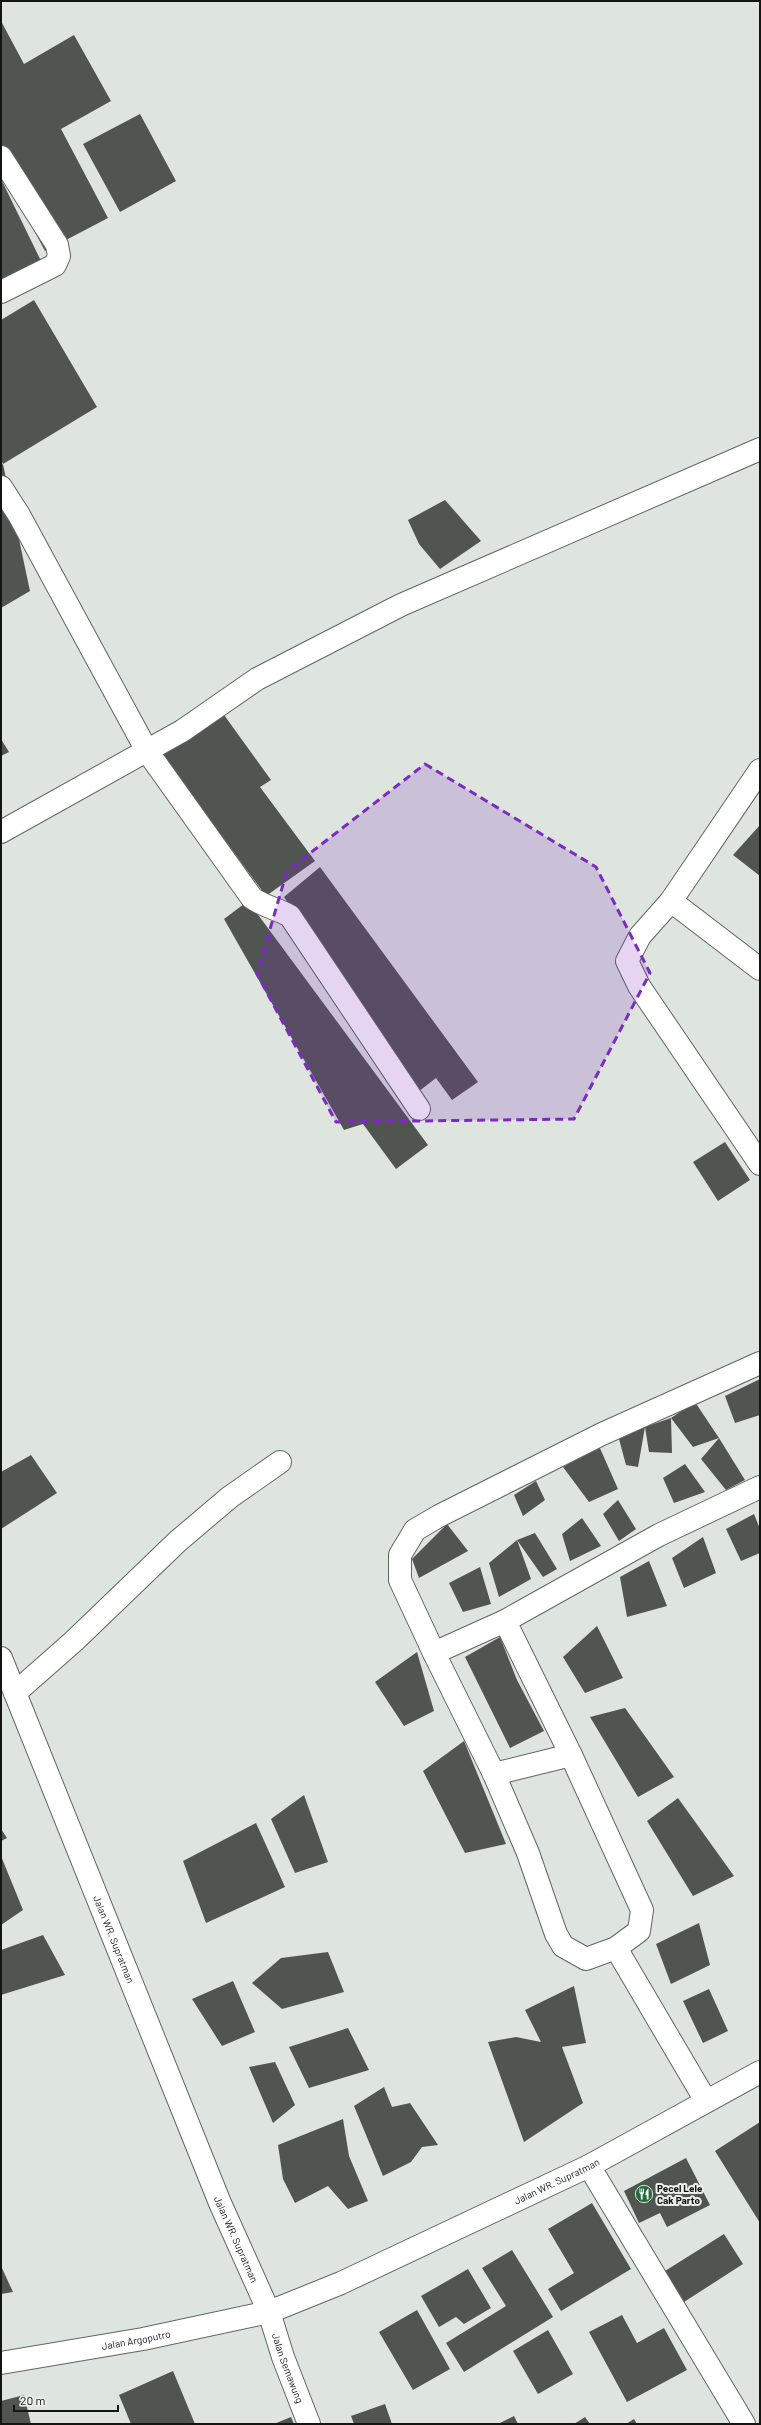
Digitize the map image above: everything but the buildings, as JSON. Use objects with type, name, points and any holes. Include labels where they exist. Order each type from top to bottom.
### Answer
[{"type":"street","points":[[1,157],[57,245],[59,256],[55,265],[1,292]]},
{"type":"street","points":[[1,832],[147,751],[182,730],[257,679],[401,605],[760,449]]},
{"type":"street","points":[[1,487],[19,515],[147,751],[252,898],[265,907],[275,908],[290,916],[419,1109]]},
{"type":"street","points":[[760,770],[753,792],[671,902],[640,936],[627,961],[639,986],[760,1164]]},
{"type":"street","points":[[671,902],[760,969]]},
{"type":"street","points":[[505,1621],[571,1754],[642,1910],[639,1930],[616,1948],[586,1959],[563,1946],[556,1934],[528,1853],[494,1774],[434,1654],[400,1580],[400,1555],[415,1530],[602,1434],[760,1363]]},
{"type":"street","points":[[15,1692],[74,1640],[184,1536],[230,1497],[280,1462]]},
{"type":"street","points":[[434,1654],[505,1621],[659,1535],[760,1488]]},
{"type":"street","name":"Jalan WR. Supratman","points":[[1,1658],[220,2203],[269,2312],[341,2283],[589,2166],[760,2072]]},
{"type":"street","points":[[494,1774],[571,1754]]},
{"type":"street","points":[[616,1948],[706,2101]]},
{"type":"street","points":[[589,2166],[744,2424]]},
{"type":"street","name":"Jalan Argoputro","points":[[1,2363],[143,2339],[269,2312]]},
{"type":"street","name":"Jalan Semawung","points":[[269,2312],[283,2357],[308,2424]]},
{"type":"highlighted area","points":[[425,764],[596,867],[650,973],[574,1119],[336,1122],[257,974],[287,871]]},
{"type":"place","name":"Pecel Lele Cak Parto","points":[[644,2194]]}]
